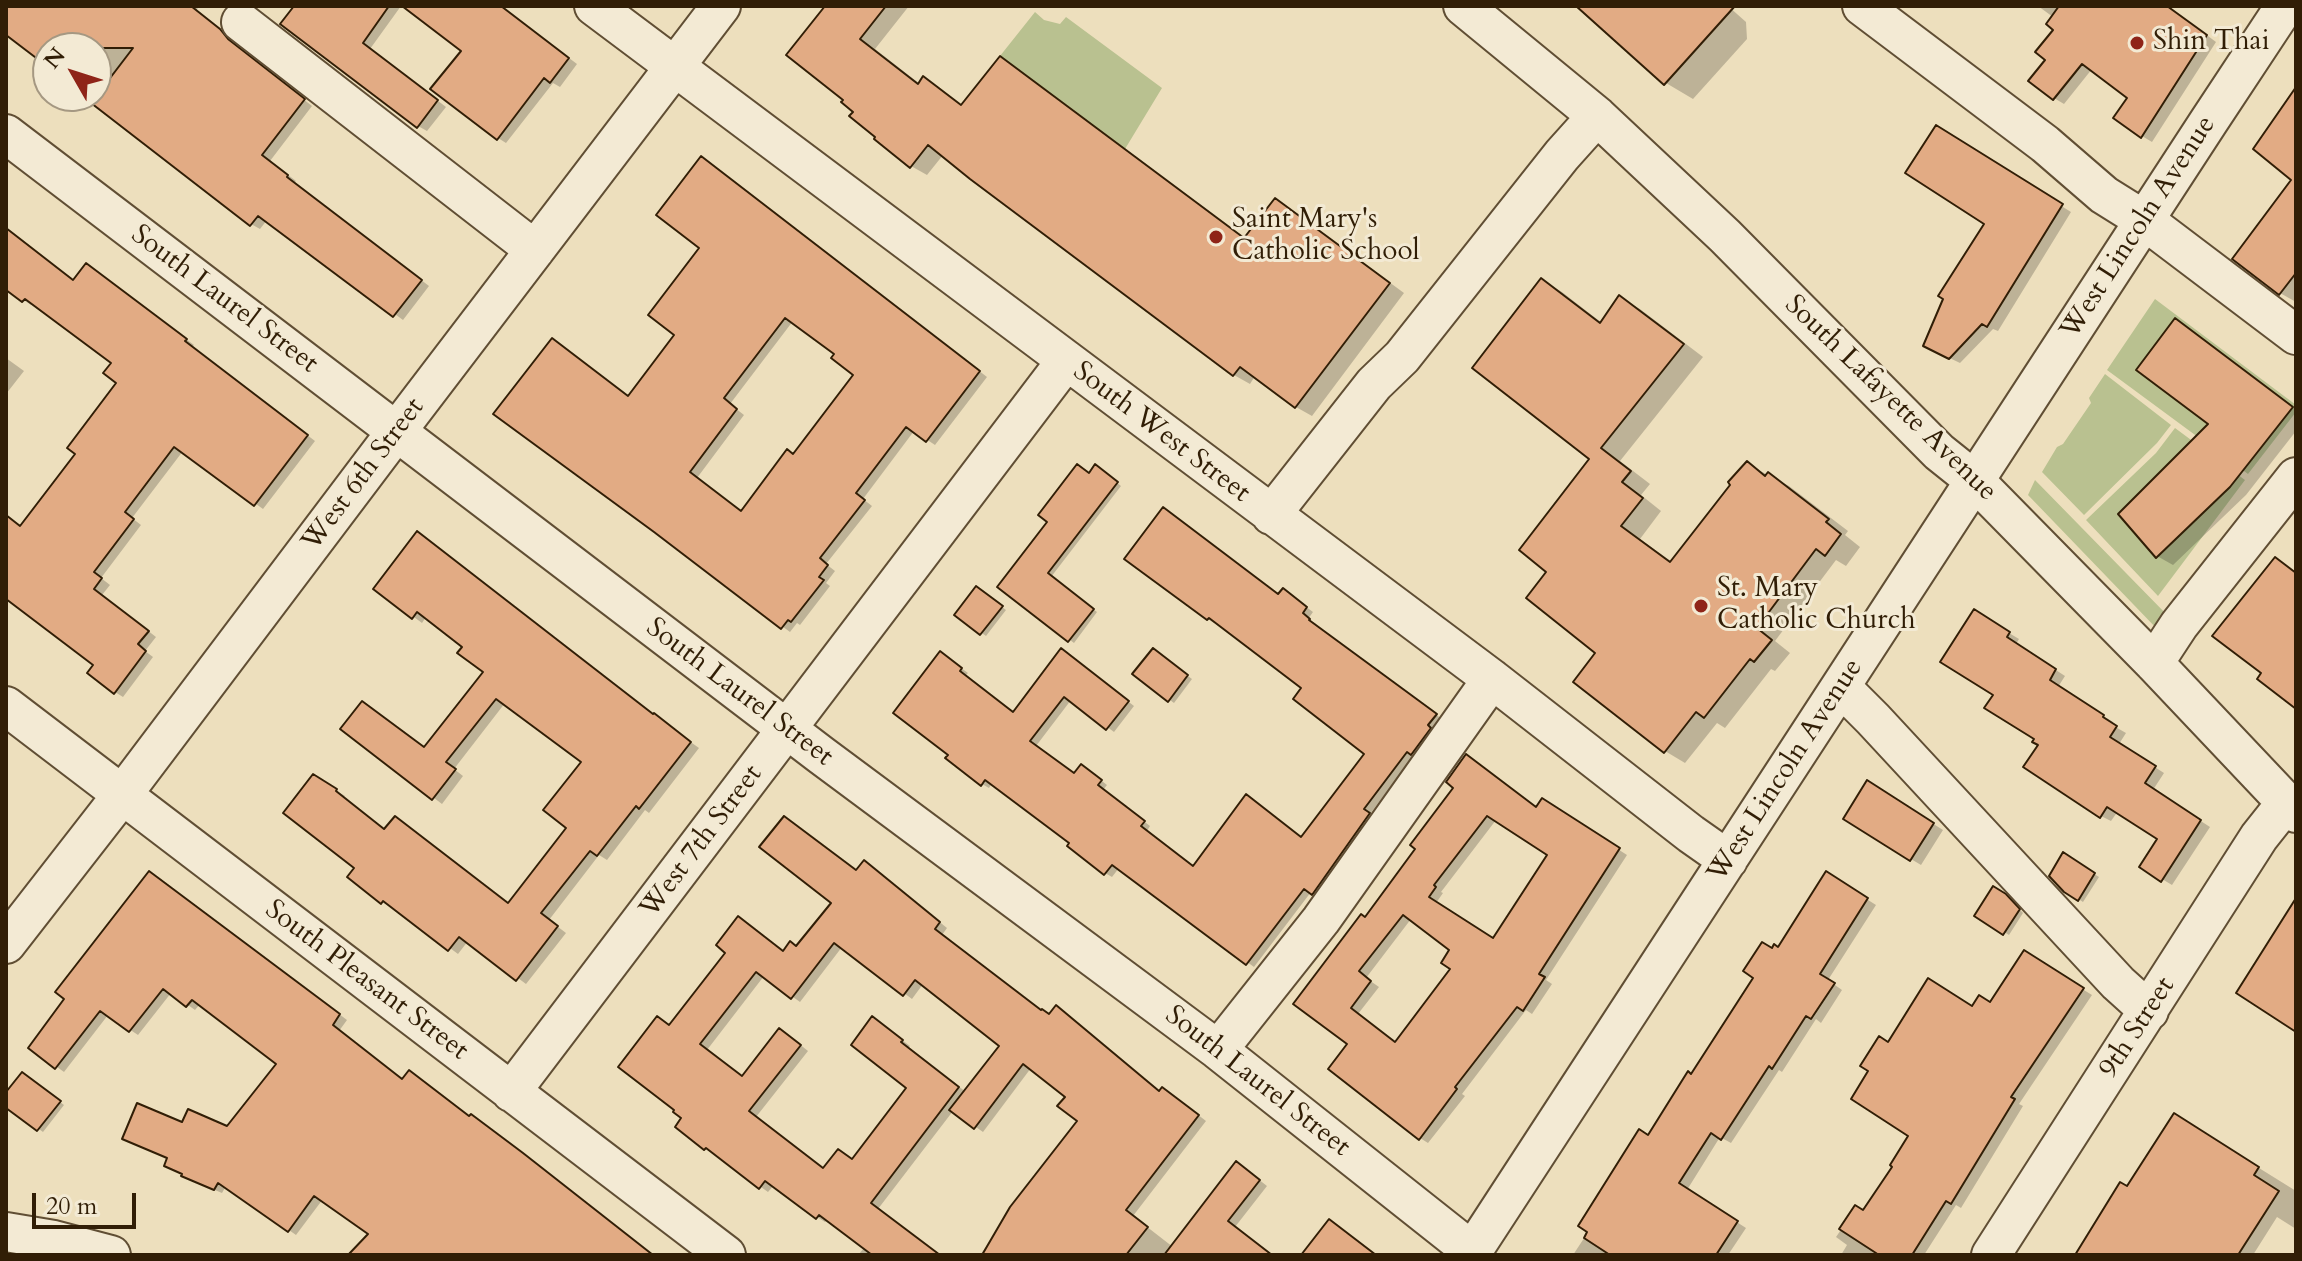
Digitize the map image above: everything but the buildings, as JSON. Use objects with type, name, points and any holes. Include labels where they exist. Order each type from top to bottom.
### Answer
[{"type":"street","name":"South West Street","points":[[594,6],[1492,679],[1728,860]]},
{"type":"street","name":"West 6th Street","points":[[6,944],[721,6]]},
{"type":"street","name":"South Lafayette Avenue","points":[[1463,6],[1597,116],[1735,246],[1939,452],[1974,480],[2291,808]]},
{"type":"street","points":[[1862,6],[2045,144],[2104,195],[2144,220],[2296,335]]},
{"type":"street","name":"West Lincoln Avenue","points":[[1472,1253],[2285,6]]},
{"type":"street","points":[[241,22],[535,250]]},
{"type":"street","points":[[1271,515],[1374,384],[1402,357],[1562,155],[1597,116]]},
{"type":"street","name":"South Laurel Street","points":[[6,134],[788,730],[1218,1050],[1472,1253]]},
{"type":"street","name":"West 7th Street","points":[[511,1092],[1066,361]]},
{"type":"street","points":[[2154,663],[2179,625],[2296,477]]},
{"type":"street","points":[[1218,1050],[1321,920],[1492,679]]},
{"type":"street","points":[[1841,687],[2118,983],[2149,1011]]},
{"type":"street","name":"South Pleasant Street","points":[[6,706],[726,1255]]},
{"type":"street","name":"9th Street","points":[[1991,1255],[2259,837],[2291,808]]},
{"type":"street","points":[[6,1232],[54,1240],[111,1255]]},
{"type":"green space","points":[[1035,12],[1044,20],[1060,24],[1066,17],[1162,88],[1125,149],[1000,56]]},
{"type":"green space","points":[[2155,299],[2296,405],[2296,412],[2248,474],[2107,370]]},
{"type":"green space","points":[[2105,374],[2171,425],[2157,443],[2084,515],[2042,472],[2091,403],[2089,398]]},
{"type":"green space","points":[[2175,428],[2245,480],[2158,596],[2086,520],[2156,453]]},
{"type":"green space","points":[[2035,480],[2171,619],[2159,631],[2028,495]]},
{"type":"place","name":"Shin Thai","points":[[2137,43]]},
{"type":"place","name":"Saint Mary's Catholic School","points":[[1216,237]]},
{"type":"place","name":"St. Mary Catholic Church","points":[[1701,606]]}]
